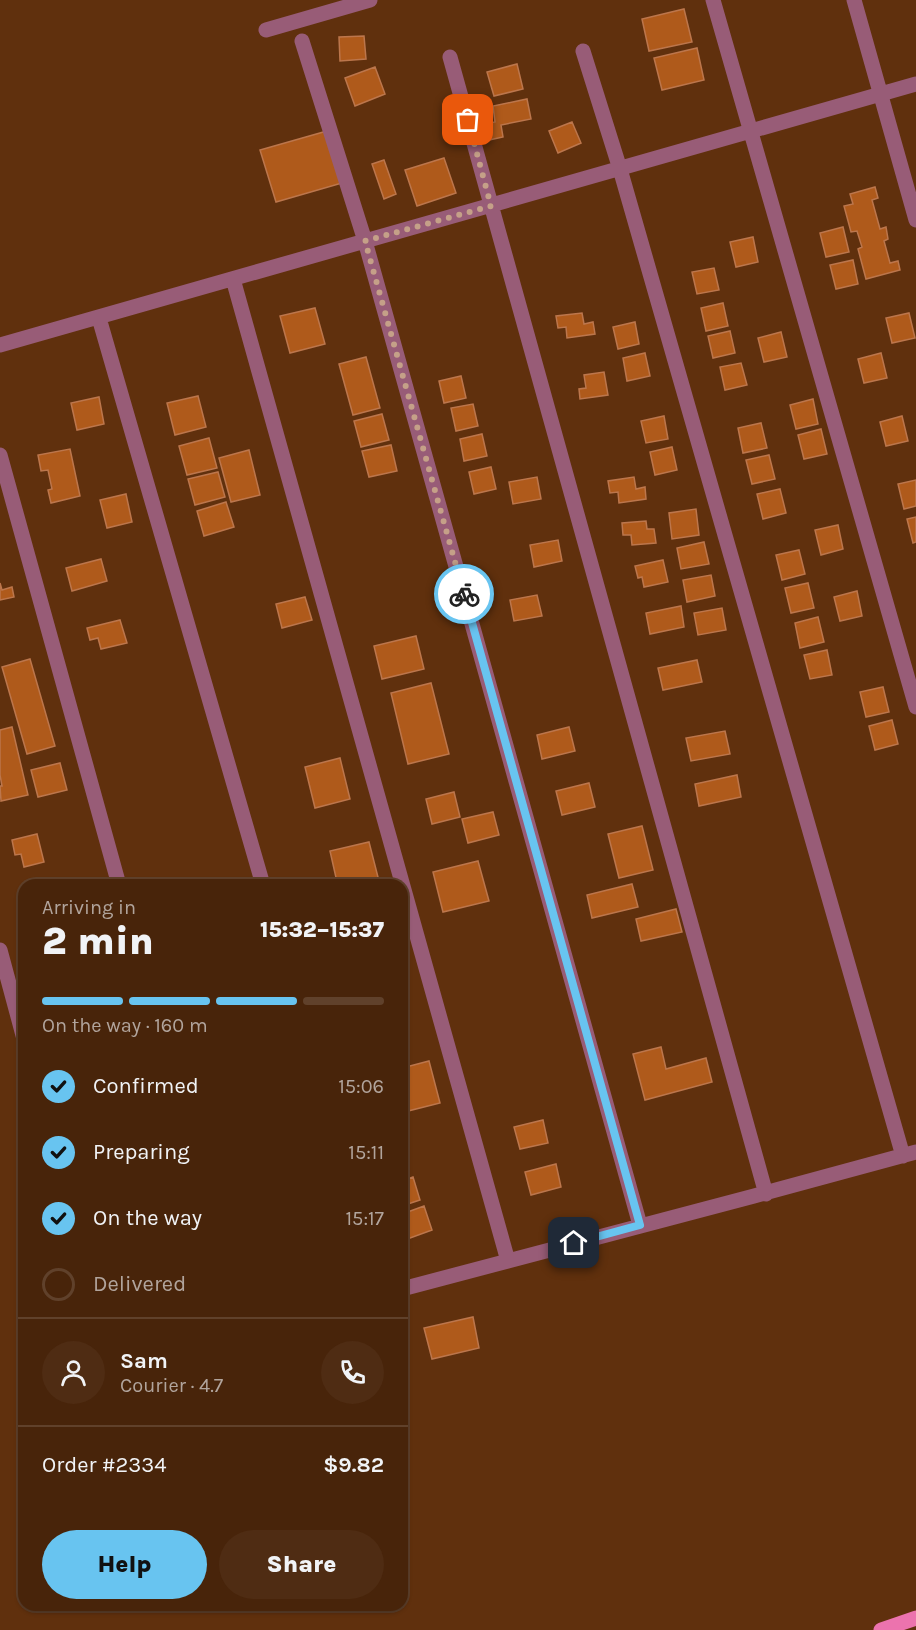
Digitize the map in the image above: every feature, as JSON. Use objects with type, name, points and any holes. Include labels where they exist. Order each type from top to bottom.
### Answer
[{"type":"main road","points":[[881,1630],[916,1618]]},
{"type":"street","points":[[266,30],[370,0]]},
{"type":"street","points":[[713,0],[916,707]]},
{"type":"street","points":[[854,0],[916,220]]},
{"type":"street","points":[[302,41],[365,241],[640,1225]]},
{"type":"street","points":[[408,1287],[910,1154],[620,169],[583,51]]},
{"type":"street","points":[[450,57],[766,1194]]},
{"type":"street","points":[[0,345],[916,84]]},
{"type":"street","points":[[233,279],[401,879]]},
{"type":"street","points":[[99,318],[261,879]]},
{"type":"street","points":[[0,455],[117,879]]},
{"type":"street","points":[[408,904],[508,1261]]},
{"type":"street","points":[[0,950],[18,1017]]},
{"type":"building","points":[[684,9],[692,42],[649,51],[642,19]]},
{"type":"building","points":[[364,36],[366,59],[340,61],[339,37]]},
{"type":"building","points":[[697,48],[704,80],[662,90],[654,58]]},
{"type":"building","points":[[517,64],[523,89],[494,96],[487,72]]},
{"type":"building","points":[[375,67],[385,94],[355,106],[345,78]]},
{"type":"building","points":[[527,99],[531,119],[501,125],[503,137],[489,140],[485,124],[495,122],[493,106]]},
{"type":"building","points":[[572,122],[581,143],[558,153],[549,131]]},
{"type":"building","points":[[327,131],[342,183],[276,202],[260,150]]},
{"type":"building","points":[[444,158],[456,193],[417,206],[405,170]]},
{"type":"building","points":[[384,160],[396,194],[384,199],[372,164]]},
{"type":"building","points":[[875,187],[878,198],[872,200],[880,229],[886,227],[888,239],[884,241],[890,263],[898,261],[900,270],[866,279],[858,249],[862,247],[857,231],[851,232],[844,206],[853,204],[850,194]]},
{"type":"building","points":[[843,227],[849,252],[826,257],[820,233]]},
{"type":"building","points":[[753,237],[758,262],[736,267],[730,242]]},
{"type":"building","points":[[853,260],[858,284],[836,289],[830,265]]},
{"type":"building","points":[[714,268],[719,290],[697,294],[692,272]]},
{"type":"building","points":[[723,303],[728,326],[706,331],[701,308]]},
{"type":"building","points":[[315,308],[325,344],[290,353],[280,316]]},
{"type":"building","points":[[582,313],[584,324],[593,322],[595,334],[567,338],[566,327],[558,328],[556,316]]},
{"type":"building","points":[[909,313],[915,338],[892,343],[886,318]]},
{"type":"building","points":[[635,322],[639,344],[618,349],[613,327]]},
{"type":"building","points":[[730,331],[735,353],[713,358],[708,336]]},
{"type":"building","points":[[781,332],[787,357],[764,362],[758,338]]},
{"type":"building","points":[[645,353],[650,376],[627,381],[623,358]]},
{"type":"building","points":[[881,353],[887,378],[864,383],[858,359]]},
{"type":"building","points":[[366,357],[380,408],[353,415],[339,364]]},
{"type":"building","points":[[741,363],[747,385],[725,390],[720,367]]},
{"type":"building","points":[[604,372],[608,395],[580,399],[579,389],[586,388],[584,375]]},
{"type":"building","points":[[461,376],[466,398],[444,403],[439,381]]},
{"type":"building","points":[[198,396],[206,427],[175,435],[167,403]]},
{"type":"building","points":[[99,397],[104,424],[77,430],[71,403]]},
{"type":"building","points":[[813,399],[818,424],[796,429],[790,405]]},
{"type":"building","points":[[473,404],[478,426],[456,431],[451,408]]},
{"type":"building","points":[[382,414],[389,440],[361,447],[354,421]]},
{"type":"building","points":[[664,416],[668,439],[646,443],[641,421]]},
{"type":"building","points":[[902,416],[908,441],[886,446],[880,422]]},
{"type":"building","points":[[761,423],[767,448],[743,453],[738,428]]},
{"type":"building","points":[[821,429],[827,454],[804,459],[798,435]]},
{"type":"building","points":[[482,434],[487,456],[464,461],[460,439]]},
{"type":"building","points":[[209,438],[217,468],[187,475],[179,446]]},
{"type":"building","points":[[391,445],[397,471],[369,477],[362,451]]},
{"type":"building","points":[[672,447],[677,470],[655,475],[650,452]]},
{"type":"building","points":[[70,449],[80,496],[51,503],[48,490],[52,489],[48,470],[41,471],[38,455]]},
{"type":"building","points":[[249,450],[260,495],[231,502],[219,458]]},
{"type":"building","points":[[769,455],[775,479],[752,484],[746,460]]},
{"type":"building","points":[[491,467],[496,489],[474,494],[469,472]]},
{"type":"building","points":[[218,472],[225,497],[195,505],[188,479]]},
{"type":"building","points":[[537,477],[541,499],[513,504],[509,482]]},
{"type":"building","points":[[634,477],[636,489],[645,487],[646,499],[619,503],[618,492],[610,493],[608,481]]},
{"type":"building","points":[[916,480],[916,506],[904,509],[898,484]]},
{"type":"building","points":[[780,489],[786,513],[763,519],[757,494]]},
{"type":"building","points":[[126,494],[132,522],[107,528],[100,500]]},
{"type":"building","points":[[226,502],[234,527],[204,536],[197,511]]},
{"type":"building","points":[[696,509],[699,535],[672,539],[669,513]]},
{"type":"building","points":[[916,517],[916,542],[913,543],[907,519]]},
{"type":"building","points":[[646,521],[647,529],[654,529],[656,543],[632,545],[631,535],[623,535],[622,523]]},
{"type":"building","points":[[838,525],[843,549],[821,555],[815,530]]},
{"type":"building","points":[[558,540],[562,561],[534,567],[530,545]]},
{"type":"building","points":[[704,542],[709,564],[681,569],[677,548]]},
{"type":"building","points":[[799,550],[805,574],[782,580],[776,555]]},
{"type":"building","points":[[101,559],[107,581],[72,591],[66,568]]},
{"type":"building","points":[[663,560],[668,582],[644,587],[642,577],[638,578],[635,566]]},
{"type":"building","points":[[711,575],[715,596],[687,602],[683,580]]},
{"type":"building","points":[[0,583],[2,590],[12,587],[14,597],[0,600]]},
{"type":"building","points":[[808,583],[814,608],[791,613],[785,588]]},
{"type":"building","points":[[857,591],[862,616],[840,621],[834,597]]},
{"type":"building","points":[[537,595],[542,616],[514,621],[510,600]]},
{"type":"building","points":[[305,597],[312,620],[282,628],[276,604]]},
{"type":"building","points":[[681,606],[684,627],[650,634],[646,613]]},
{"type":"building","points":[[722,608],[726,630],[698,635],[694,613]]},
{"type":"building","points":[[818,617],[824,642],[800,648],[795,623]]},
{"type":"building","points":[[120,620],[127,643],[101,649],[98,638],[90,640],[87,628]]},
{"type":"building","points":[[416,636],[424,669],[382,679],[374,646]]},
{"type":"building","points":[[827,650],[832,675],[810,679],[804,655]]},
{"type":"building","points":[[30,659],[55,746],[27,754],[2,667]]},
{"type":"building","points":[[697,660],[702,682],[663,690],[658,668]]},
{"type":"building","points":[[431,683],[449,754],[408,764],[391,693]]},
{"type":"building","points":[[883,687],[889,712],[866,717],[860,692]]},
{"type":"building","points":[[892,720],[898,744],[875,750],[869,726]]},
{"type":"building","points":[[12,727],[28,795],[1,801],[0,730]]},
{"type":"building","points":[[569,727],[575,751],[542,759],[537,735]]},
{"type":"building","points":[[725,731],[730,754],[691,761],[686,738]]},
{"type":"building","points":[[340,758],[350,799],[315,808],[305,767]]},
{"type":"building","points":[[60,763],[67,790],[38,797],[31,770]]},
{"type":"building","points":[[737,775],[741,797],[699,806],[695,784]]},
{"type":"building","points":[[589,783],[595,807],[562,815],[556,791]]},
{"type":"building","points":[[454,792],[460,817],[432,824],[426,799]]},
{"type":"building","points":[[493,812],[499,835],[468,843],[462,819]]},
{"type":"building","points":[[642,826],[653,870],[619,878],[608,834]]},
{"type":"building","points":[[37,834],[44,862],[24,867],[21,854],[15,855],[12,840]]},
{"type":"building","points":[[369,842],[378,879],[336,879],[330,851]]},
{"type":"building","points":[[478,861],[489,901],[443,912],[433,872]]},
{"type":"building","points":[[632,884],[638,907],[592,918],[587,895]]},
{"type":"building","points":[[676,909],[682,932],[641,941],[636,919]]},
{"type":"building","points":[[661,1047],[666,1069],[706,1058],[712,1082],[645,1100],[633,1054]]},
{"type":"building","points":[[429,1061],[440,1103],[408,1111],[408,1066]]},
{"type":"building","points":[[543,1120],[548,1143],[520,1149],[514,1127]]},
{"type":"building","points":[[556,1164],[561,1187],[531,1195],[525,1172]]},
{"type":"building","points":[[413,1177],[420,1200],[408,1204],[408,1179]]},
{"type":"building","points":[[424,1206],[432,1230],[408,1239],[408,1212]]},
{"type":"building","points":[[473,1317],[479,1348],[432,1359],[424,1328]]},
{"type":"way so far","points":[[464,594],[365,241],[491,206],[468,120]]},
{"type":"route","points":[[464,594],[640,1225],[574,1243]]}]
